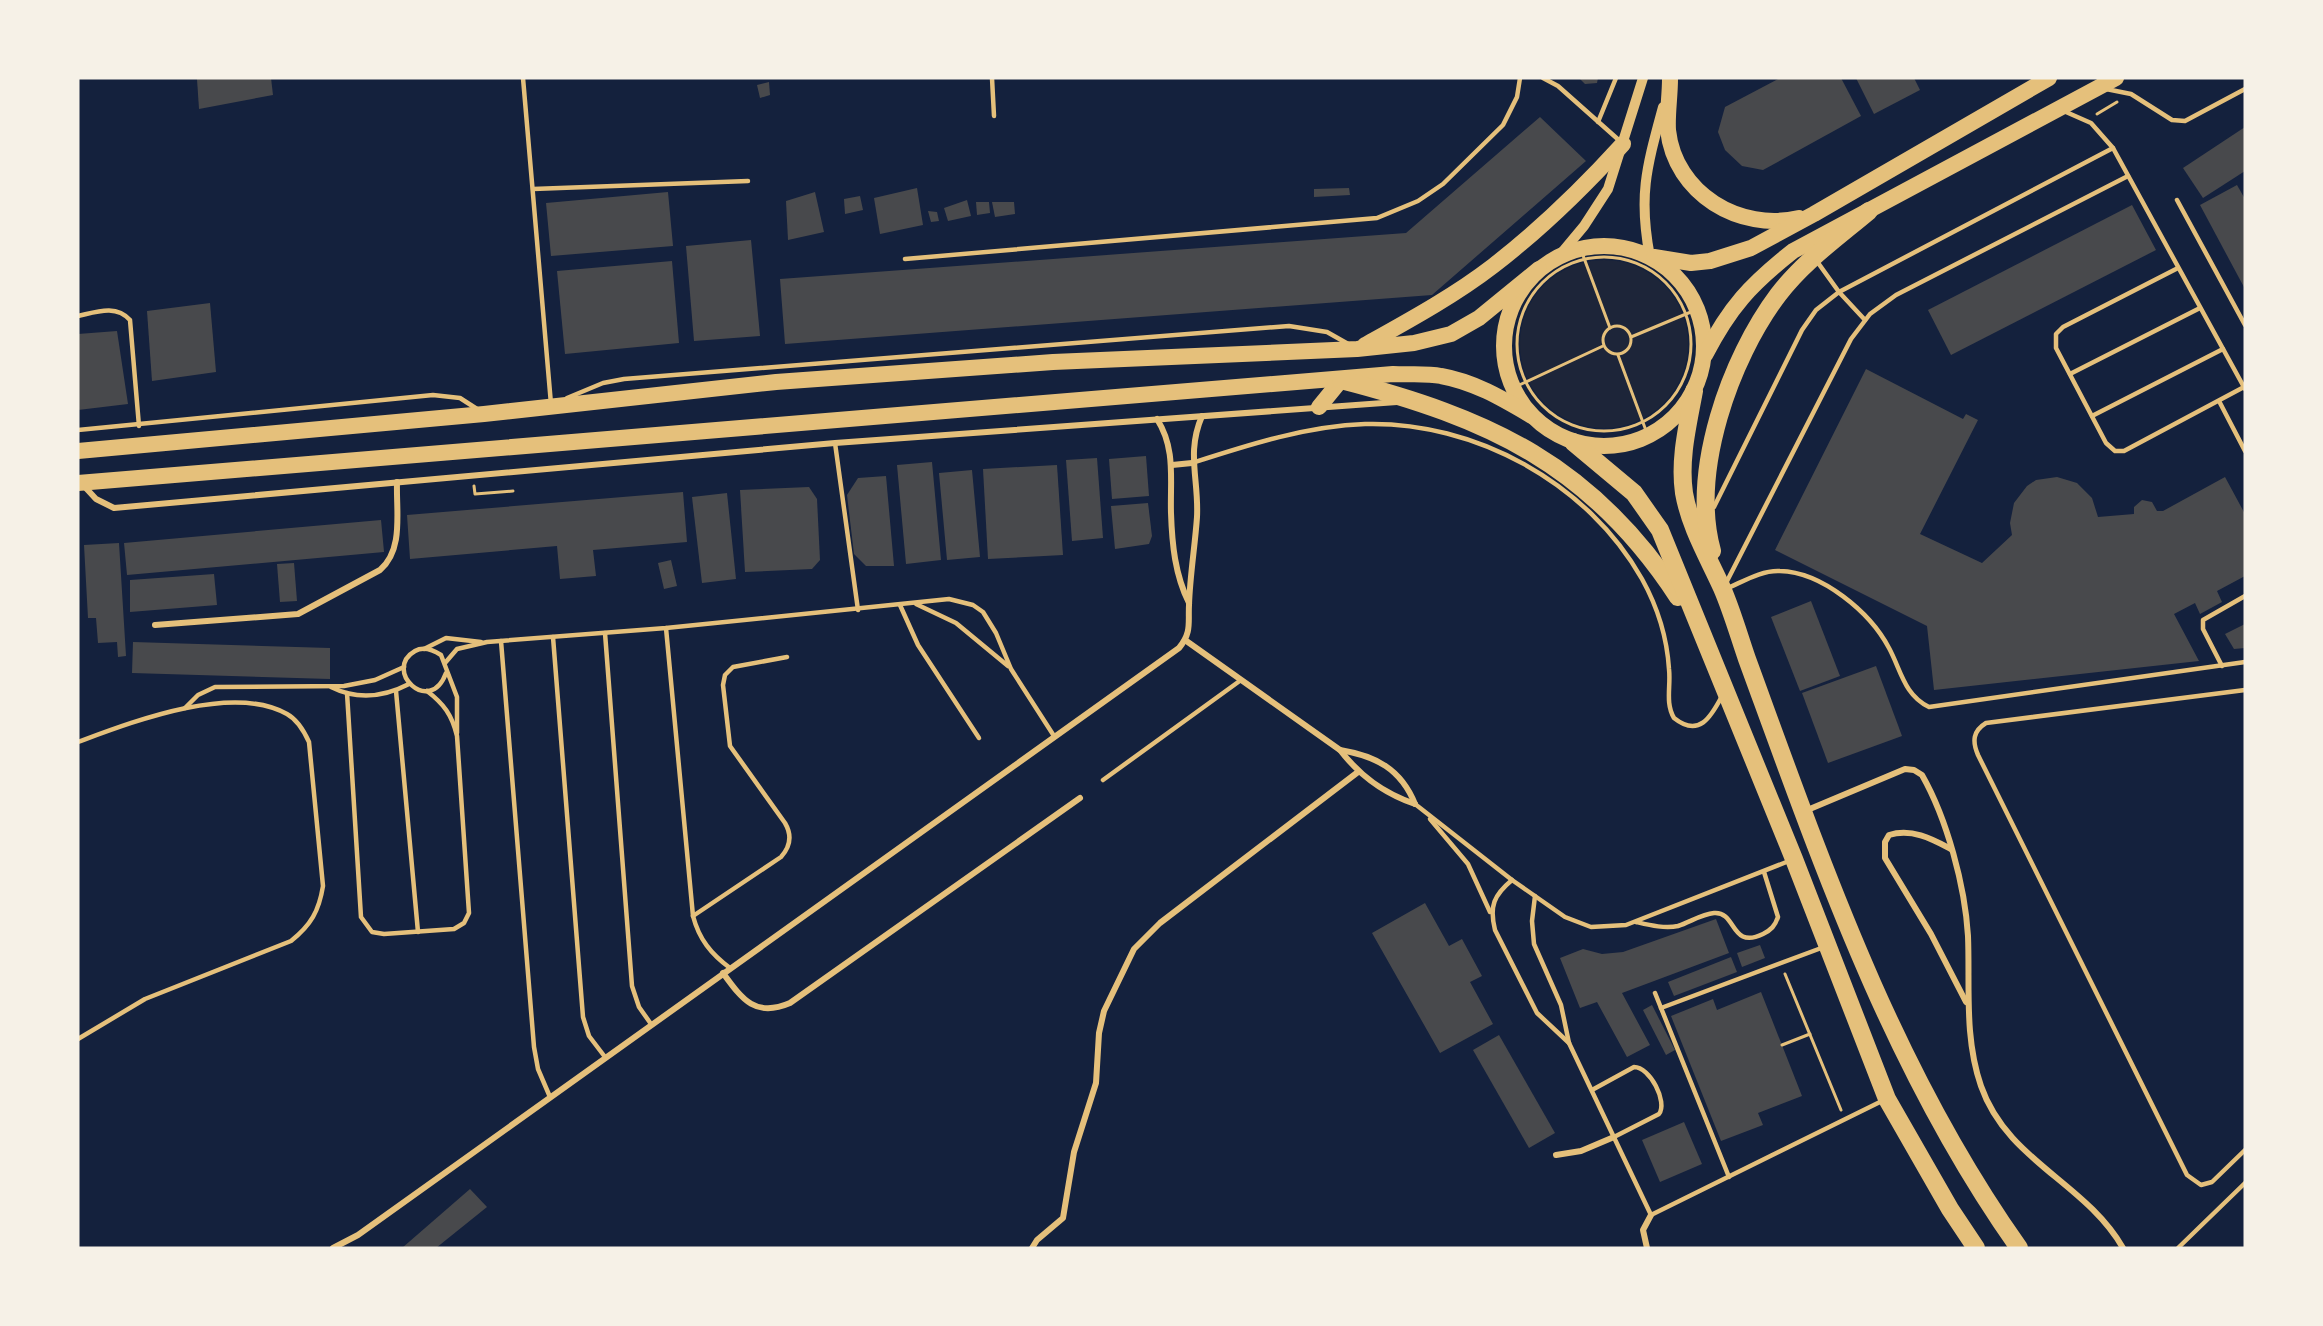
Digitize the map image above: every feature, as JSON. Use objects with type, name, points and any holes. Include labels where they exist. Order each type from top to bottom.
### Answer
[{"type":"highway","points":[[1670,78],[1668,130],[1672,148],[1680,168],[1702,195],[1734,214],[1763,221],[1784,221],[1814,214]]},
{"type":"highway","points":[[78,451],[484,414],[551,404],[776,382],[1041,363],[1357,349],[1414,343],[1451,334],[1479,318],[1539,269],[1559,256],[1616,247],[1650,257],[1691,263],[1732,256],[1814,214],[2047,78]]},
{"type":"highway","points":[[1722,590],[1696,536],[1684,493],[1686,433],[1694,391],[1704,356],[1726,315],[1762,275],[1793,251],[2116,78]]},
{"type":"highway","points":[[1357,349],[1455,292],[1492,267],[1539,228],[1623,144]]},
{"type":"highway","points":[[1869,211],[1778,294],[1757,326],[1735,369],[1718,421],[1712,450],[1708,478],[1708,536],[1722,590],[1803,812],[1860,957],[1906,1059],[1943,1131],[1980,1192],[2019,1248]]},
{"type":"highway","points":[[1650,257],[1670,270],[1686,288],[1692,312],[1704,332],[1704,356]]},
{"type":"highway","points":[[1532,416],[1504,353],[1505,329],[1517,297],[1539,269]]},
{"type":"highway","points":[[79,485],[1393,374],[1440,376],[1493,393],[1532,416],[1551,431],[1573,442],[1634,493],[1660,530],[1794,859],[1887,1099],[1950,1209],[1976,1248]]},
{"type":"highway","points":[[1341,380],[1418,401],[1458,415],[1546,459],[1584,488],[1620,521],[1656,563],[1701,633]]},
{"type":"highway","points":[[1319,407],[1341,380]]},
{"type":"highway","points":[[1573,442],[1598,446],[1623,445],[1646,429],[1668,425],[1685,406],[1694,391]]},
{"type":"street","points":[[1559,256],[1584,226],[1608,189],[1642,78]]},
{"type":"street","points":[[1650,257],[1643,221],[1644,196],[1648,163],[1670,78]]},
{"type":"street","points":[[79,485],[96,499],[114,508],[835,443],[1418,401]]},
{"type":"street","points":[[333,1248],[358,1235],[1179,648],[1185,640],[1191,622],[1189,604],[1197,518],[1192,462],[1196,430],[1202,416]]},
{"type":"street","points":[[1157,419],[1167,438],[1172,465],[1174,551],[1178,578],[1189,604]]},
{"type":"street","points":[[1172,465],[1192,462]]},
{"type":"street","points":[[155,626],[298,614],[380,570],[391,561],[396,548],[397,482]]},
{"type":"street","points":[[1185,640],[1340,750],[1358,772],[1379,788],[1415,804]]},
{"type":"street","points":[[1340,750],[1363,754],[1385,764],[1403,781],[1415,804]]},
{"type":"street","points":[[1803,812],[1905,769],[1914,770],[1926,783],[1952,850],[1968,936],[1967,1004],[1980,1083],[1996,1118],[2020,1148],[2095,1209],[2123,1248]]},
{"type":"street","points":[[1032,1248],[1037,1240],[1063,1218],[1074,1152],[1096,1083],[1101,1022],[1134,949],[1160,923],[1358,772]]},
{"type":"street","points":[[723,973],[738,993],[757,1007],[780,1007],[790,1003],[1080,798]]},
{"type":"street","points":[[1952,850],[1927,837],[1900,831],[1889,835],[1883,850],[1884,858],[1931,934],[1967,1004]]},
{"type":"street","points":[[1556,1155],[1581,1151],[1614,1137]]},
{"type":"street","points":[[1647,1248],[1643,1230],[1651,1215]]},
{"type":"lane","points":[[523,78],[551,404],[603,383],[624,378],[1289,326],[1327,332],[1357,349]]},
{"type":"lane","points":[[992,78],[994,116]]},
{"type":"lane","points":[[905,259],[1362,220],[1384,216],[1431,194],[1503,125],[1518,97],[1520,78]]},
{"type":"lane","points":[[1543,78],[1558,86],[1623,144]]},
{"type":"lane","points":[[1598,122],[1616,78]]},
{"type":"lane","points":[[2097,88],[2131,94],[2172,120],[2185,121],[2245,89]]},
{"type":"lane","points":[[2056,110],[2086,121],[2099,130],[2113,148],[2244,388],[2119,452],[2110,448],[2070,375],[2055,343],[2059,330],[2178,268]]},
{"type":"lane","points":[[1707,521],[1802,330],[1815,310],[1839,292],[2113,148]]},
{"type":"lane","points":[[1722,590],[1851,339],[1865,320],[1896,295],[2128,176]]},
{"type":"lane","points":[[533,189],[748,181]]},
{"type":"lane","points":[[2177,200],[2245,325]]},
{"type":"lane","points":[[1815,258],[1839,292],[1865,320]]},
{"type":"lane","points":[[2070,375],[2200,308]]},
{"type":"lane","points":[[78,316],[111,310],[118,311],[130,320],[139,426]]},
{"type":"lane","points":[[2092,416],[2223,348]]},
{"type":"lane","points":[[78,430],[139,426],[433,395],[460,398],[484,414]]},
{"type":"lane","points":[[2218,400],[2245,451]]},
{"type":"lane","points":[[1192,462],[1286,436],[1365,424],[1414,427],[1438,432],[1509,456],[1553,482],[1591,514],[1624,552],[1642,578],[1656,607],[1665,638],[1670,669],[1669,702],[1674,718],[1690,726],[1706,721],[1724,691]]},
{"type":"lane","points":[[835,443],[858,610]]},
{"type":"lane","points":[[1722,590],[1761,573],[1779,571],[1797,573],[1847,599],[1880,631],[1907,688],[1915,700],[1929,707],[2245,662]]},
{"type":"lane","points":[[2222,666],[2203,629],[2203,620],[2245,596]]},
{"type":"lane","points":[[445,663],[457,649],[487,642],[666,628],[949,599],[973,605],[990,622],[1011,669],[1054,736]]},
{"type":"lane","points":[[914,603],[956,623],[984,644],[1011,669]]},
{"type":"lane","points":[[900,605],[918,645],[979,738]]},
{"type":"lane","points":[[666,628],[693,916],[708,949],[730,968]]},
{"type":"lane","points":[[605,633],[632,986],[639,1007],[651,1024]]},
{"type":"lane","points":[[553,637],[583,1017],[588,1036],[605,1057]]},
{"type":"lane","points":[[446,673],[443,682],[427,691],[418,690],[409,684],[404,667],[408,658],[415,651],[446,638],[487,642]]},
{"type":"lane","points":[[501,641],[534,1047],[538,1069],[550,1097]]},
{"type":"lane","points":[[347,693],[363,923],[378,934],[459,927],[469,913],[457,736],[457,697],[441,655],[424,649]]},
{"type":"lane","points":[[693,916],[781,857],[789,844],[790,837],[785,823],[730,746],[723,686],[725,675],[734,667],[787,657]]},
{"type":"lane","points":[[184,708],[198,695],[223,686],[328,686],[368,682],[404,667]]},
{"type":"lane","points":[[1103,780],[1241,680]]},
{"type":"lane","points":[[328,686],[347,693],[367,696],[396,691],[409,684]]},
{"type":"lane","points":[[2245,690],[1986,723],[1975,733],[1974,740],[2187,1175],[2201,1185],[2212,1182],[2245,1150]]},
{"type":"lane","points":[[396,691],[418,932]]},
{"type":"lane","points":[[427,691],[447,710],[457,736]]},
{"type":"lane","points":[[78,742],[155,714],[184,708],[233,703],[272,708],[288,715],[301,727],[309,742],[323,886],[319,908],[308,927],[291,941],[145,999],[78,1039]]},
{"type":"lane","points":[[1415,804],[1512,880],[1565,917],[1591,927],[1614,927],[1634,922],[1794,859]]},
{"type":"lane","points":[[1421,808],[1468,864],[1492,917]]},
{"type":"lane","points":[[1634,922],[1673,927],[1716,913],[1724,915],[1739,935],[1745,938],[1762,935],[1772,929],[1778,917],[1764,872]]},
{"type":"lane","points":[[1512,880],[1498,892],[1491,907],[1495,930],[1532,1004],[1545,1022],[1569,1043]]},
{"type":"lane","points":[[1535,896],[1532,921],[1534,944],[1561,1005],[1569,1043],[1651,1215],[1887,1099]]},
{"type":"lane","points":[[1661,1008],[1827,946]]},
{"type":"lane","points":[[1655,993],[1729,1177]]},
{"type":"lane","points":[[1592,1090],[1634,1067],[1641,1067],[1647,1071],[1662,1100],[1663,1107],[1659,1114],[1614,1137]]},
{"type":"lane","points":[[2178,1248],[2245,1183]]},
{"type":"path","points":[[2086,121],[2131,94]]},
{"type":"path","points":[[1583,253],[1610,328]]},
{"type":"path","points":[[1583,253],[1626,260],[1646,268],[1662,280],[1692,312],[1690,356],[1685,376],[1675,394],[1646,429],[1605,431],[1586,429],[1567,423],[1550,413],[1519,385],[1516,338],[1526,306],[1545,279],[1583,253]]},
{"type":"path","points":[[1631,337],[1692,312]]},
{"type":"path","points":[[1623,327],[1631,337],[1628,349],[1618,355],[1611,354],[1603,346],[1602,338],[1610,328],[1623,327]]},
{"type":"path","points":[[1519,385],[1603,346]]},
{"type":"path","points":[[1618,355],[1646,429]]},
{"type":"path","points":[[472,475],[474,494],[513,491]]},
{"type":"path","points":[[1781,963],[1845,1120]]},
{"type":"path","points":[[1782,1045],[1810,1034]]},
{"type":"shaded area","points":[[1604,260],[1636,267],[1650,274],[1663,285],[1674,298],[1681,312],[1688,344],[1681,376],[1674,390],[1663,403],[1650,414],[1636,421],[1604,428],[1572,421],[1558,414],[1545,403],[1534,390],[1527,376],[1520,344],[1527,312],[1534,298],[1545,285],[1558,274],[1572,267]]},
{"type":"building","points":[[271,78],[273,95],[199,109],[197,79]]},
{"type":"building","points":[[1579,78],[1598,78],[1597,83],[1585,84]]},
{"type":"building","points":[[1780,78],[1841,78],[1861,116],[1763,170],[1742,166],[1725,150],[1718,132],[1725,107]]},
{"type":"building","points":[[1856,78],[1914,78],[1920,90],[1874,114]]},
{"type":"building","points":[[769,82],[770,95],[760,98],[757,85]]},
{"type":"building","points":[[1540,117],[1586,161],[1432,295],[785,344],[780,279],[1406,233]]},
{"type":"building","points":[[2245,127],[2245,171],[2203,198],[2183,168]]},
{"type":"building","points":[[2237,185],[2245,199],[2245,289],[2200,205]]},
{"type":"building","points":[[917,188],[923,225],[880,234],[874,198]]},
{"type":"building","points":[[1349,188],[1350,195],[1314,197],[1314,189]]},
{"type":"building","points":[[668,192],[673,246],[551,256],[546,203]]},
{"type":"building","points":[[815,192],[824,232],[788,240],[786,201]]},
{"type":"building","points":[[860,196],[863,210],[845,214],[844,199]]},
{"type":"building","points":[[967,200],[971,216],[948,221],[944,208]]},
{"type":"building","points":[[976,202],[989,202],[990,213],[977,215]]},
{"type":"building","points":[[992,202],[1014,202],[1015,214],[995,217]]},
{"type":"building","points":[[2132,205],[2156,250],[1951,355],[1928,310]]},
{"type":"building","points":[[928,211],[937,212],[939,221],[931,222]]},
{"type":"building","points":[[751,240],[760,336],[694,341],[686,246]]},
{"type":"building","points":[[672,261],[679,343],[565,354],[557,271]]},
{"type":"building","points":[[210,303],[216,372],[152,381],[147,311]]},
{"type":"building","points":[[117,331],[128,404],[78,410],[78,334]]},
{"type":"building","points":[[1866,369],[1963,419],[1966,414],[1978,420],[1920,534],[1982,563],[2012,535],[2010,523],[2014,503],[2027,486],[2036,480],[2057,477],[2077,483],[2092,498],[2098,517],[2134,514],[2134,507],[2142,500],[2152,502],[2157,511],[2163,511],[2225,477],[2245,514],[2245,576],[2217,591],[2222,602],[2200,614],[2195,603],[2174,614],[2199,661],[1934,690],[1927,626],[1775,550]]},
{"type":"building","points":[[1146,456],[1149,496],[1112,499],[1109,459]]},
{"type":"building","points":[[1097,458],[1103,538],[1072,541],[1066,460]]},
{"type":"building","points":[[932,462],[941,560],[906,564],[897,465]]},
{"type":"building","points":[[1057,465],[1063,555],[988,559],[983,469]]},
{"type":"building","points":[[972,470],[980,557],[947,560],[939,473]]},
{"type":"building","points":[[886,476],[894,566],[866,566],[854,554],[847,495],[858,478]]},
{"type":"building","points":[[809,487],[817,499],[820,560],[812,569],[745,572],[740,490]]},
{"type":"building","points":[[683,492],[687,542],[593,550],[596,576],[560,579],[557,546],[410,559],[407,515]]},
{"type":"building","points":[[727,493],[736,579],[702,583],[692,497]]},
{"type":"building","points":[[1148,503],[1152,536],[1149,544],[1115,549],[1111,506]]},
{"type":"building","points":[[381,520],[384,552],[127,575],[124,543]]},
{"type":"building","points":[[119,543],[126,656],[118,657],[117,642],[98,643],[96,618],[88,618],[84,545]]},
{"type":"building","points":[[671,560],[677,586],[664,589],[658,563]]},
{"type":"building","points":[[294,563],[297,601],[280,602],[277,564]]},
{"type":"building","points":[[214,574],[217,605],[130,612],[130,580]]},
{"type":"building","points":[[1811,601],[1840,676],[1800,691],[1771,617]]},
{"type":"building","points":[[2245,624],[2245,648],[2234,649],[2225,634]]},
{"type":"building","points":[[133,642],[330,648],[330,679],[132,673]]},
{"type":"building","points":[[1876,666],[1902,736],[1828,763],[1802,693]]},
{"type":"building","points":[[1425,903],[1449,946],[1462,939],[1482,976],[1470,982],[1493,1024],[1440,1053],[1372,933]]},
{"type":"building","points":[[1716,919],[1729,953],[1622,993],[1650,1045],[1627,1057],[1597,1002],[1580,1008],[1560,958],[1583,949],[1602,954],[1623,952]]},
{"type":"building","points":[[1760,945],[1765,958],[1742,967],[1737,953]]},
{"type":"building","points":[[1731,957],[1737,972],[1674,996],[1668,982]]},
{"type":"building","points":[[1761,992],[1802,1096],[1758,1113],[1763,1125],[1721,1141],[1671,1016],[1713,999],[1717,1010]]},
{"type":"building","points":[[1652,1005],[1675,1050],[1666,1055],[1643,1010]]},
{"type":"building","points":[[1499,1035],[1555,1133],[1529,1148],[1473,1050]]},
{"type":"building","points":[[1684,1122],[1702,1164],[1660,1182],[1642,1140]]},
{"type":"building","points":[[470,1189],[487,1207],[436,1248],[402,1248]]}]
